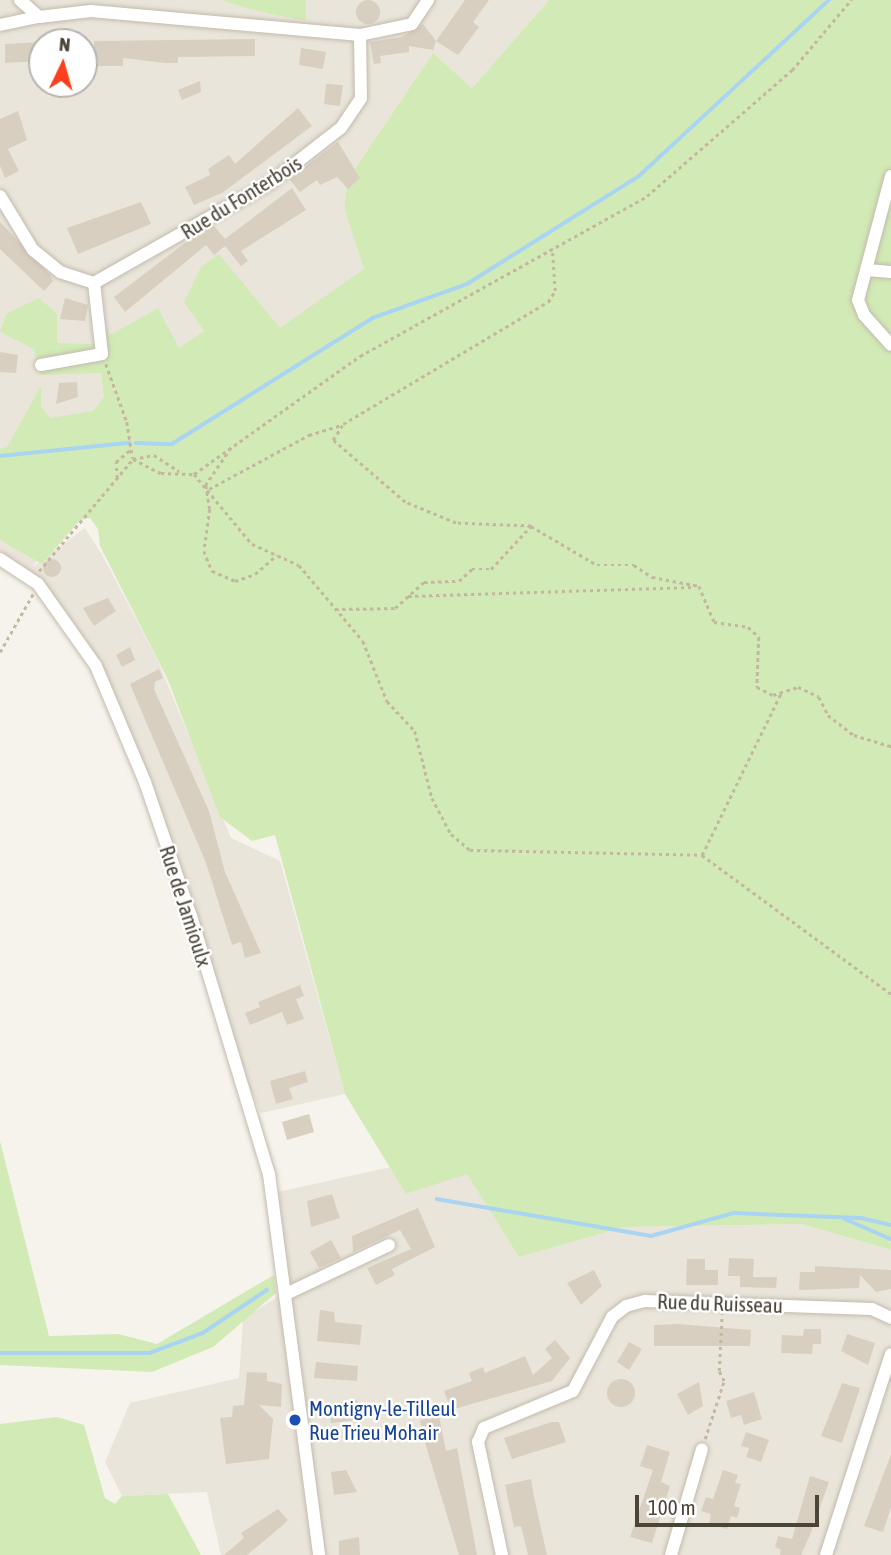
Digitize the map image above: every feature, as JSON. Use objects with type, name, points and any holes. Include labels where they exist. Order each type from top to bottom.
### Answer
[{"type":"street","points":[[20,0],[38,17]]},
{"type":"street","points":[[0,25],[38,17],[91,11],[360,35],[412,24],[428,0]]},
{"type":"street","name":"Rue du Fonterbois","points":[[94,283],[270,183],[341,128],[361,98],[360,35]]},
{"type":"street","points":[[891,176],[859,305],[891,345]]},
{"type":"street","points":[[0,196],[33,250],[60,272],[94,283],[102,354],[41,365]]},
{"type":"street","points":[[867,270],[891,272]]},
{"type":"street","name":"Rue de Jamioulx","points":[[0,559],[38,584],[96,666],[145,782],[269,1174],[319,1555]]},
{"type":"street","points":[[286,1294],[389,1245]]},
{"type":"street","name":"Rue du Ruisseau","points":[[502,1555],[478,1442],[484,1428],[573,1391],[612,1317],[626,1306],[645,1301],[872,1309],[891,1318]]},
{"type":"street","points":[[826,1555],[891,1354]]},
{"type":"street","points":[[671,1555],[702,1449]]},
{"type":"path","points":[[194,474],[360,356],[647,196],[792,71],[851,0]]},
{"type":"path","points":[[209,489],[309,435],[343,424],[548,302],[555,291],[552,248]]},
{"type":"path","points":[[102,354],[132,448],[133,459]]},
{"type":"path","points":[[343,424],[333,440],[346,457],[405,502],[456,523],[531,526],[597,565],[634,565],[652,577],[699,586]]},
{"type":"path","points":[[233,446],[206,485],[210,509],[204,551],[212,571],[235,581],[256,574],[277,555]]},
{"type":"path","points":[[117,478],[116,462],[132,448]]},
{"type":"path","points":[[0,652],[38,584],[39,568],[133,459],[154,455],[179,471]]},
{"type":"path","points":[[133,459],[161,473],[179,471],[194,474],[206,485],[252,544],[299,565],[363,641],[387,701],[415,731],[432,798],[451,834],[470,850],[702,855],[891,994]]},
{"type":"path","points":[[335,609],[395,608],[424,582],[459,582],[472,569],[491,569],[531,526]]},
{"type":"path","points":[[408,596],[699,586]]},
{"type":"path","points":[[699,586],[714,622],[748,627],[759,637],[757,687],[781,693],[798,687],[819,697],[828,715],[854,735],[891,746]]},
{"type":"path","points":[[702,855],[781,693]]},
{"type":"path","points":[[702,1449],[724,1381],[719,1371],[723,1303]]},
{"type":"shaded area","points":[[0,0],[549,0],[472,88],[433,53],[348,179],[344,208],[364,269],[128,455],[31,568],[85,528],[104,558],[158,661],[231,838],[280,861],[345,1094],[261,1113],[241,1067],[167,837],[89,664],[23,575],[0,554]]},
{"type":"shaded area","points":[[391,1167],[406,1194],[467,1173],[519,1257],[624,1227],[802,1224],[891,1250],[891,1555],[221,1555],[207,1492],[122,1496],[105,1462],[130,1403],[239,1378],[243,1319],[280,1295],[278,1192]]},
{"type":"green space","points":[[221,0],[306,0],[306,21],[253,10]]},
{"type":"green space","points":[[549,0],[891,0],[891,1250],[802,1224],[624,1227],[519,1257],[467,1174],[406,1194],[345,1094],[275,835],[252,841],[220,817],[168,680],[100,546],[98,529],[90,518],[80,520],[42,564],[0,540],[0,449],[7,447],[41,386],[41,406],[50,418],[93,411],[104,397],[101,373],[40,375],[34,349],[0,332],[6,314],[39,298],[57,314],[57,343],[94,344],[92,313],[102,318],[110,335],[158,308],[179,348],[204,331],[184,302],[201,267],[219,254],[280,328],[364,269],[344,208],[348,179],[433,53],[472,88]]},
{"type":"green space","points":[[0,1141],[49,1336],[118,1334],[157,1344],[274,1275],[276,1293],[213,1347],[152,1372],[0,1365]]},
{"type":"green space","points":[[57,1417],[84,1425],[105,1498],[115,1504],[122,1496],[168,1494],[201,1555],[0,1555],[0,1424]]},
{"type":"building","points":[[368,0],[377,3],[380,12],[377,21],[368,24],[359,21],[356,12],[359,3]]},
{"type":"building","points":[[465,0],[489,0],[473,22],[479,27],[458,55],[436,41]]},
{"type":"building","points":[[423,24],[436,41],[433,50],[409,46],[409,52],[380,56],[381,63],[374,64],[370,42],[402,37]]},
{"type":"building","points":[[255,39],[255,56],[178,57],[178,63],[123,58],[123,66],[98,66],[98,41]]},
{"type":"building","points":[[28,43],[28,62],[5,63],[5,44]]},
{"type":"building","points":[[301,48],[326,52],[323,69],[299,65]]},
{"type":"building","points":[[200,81],[201,92],[182,100],[178,90]]},
{"type":"building","points":[[326,84],[343,85],[340,106],[324,104]]},
{"type":"building","points":[[298,108],[312,126],[222,193],[194,205],[185,187],[210,175],[208,169],[229,155],[235,164]]},
{"type":"building","points":[[18,111],[27,140],[8,149],[19,171],[5,178],[0,166],[0,119]]},
{"type":"building","points":[[338,142],[360,178],[348,189],[337,177],[320,185],[317,180],[300,192],[289,179]]},
{"type":"building","points":[[292,188],[306,210],[241,251],[248,261],[241,266],[225,246],[214,255],[206,245],[125,312],[114,297],[194,236],[213,225],[225,239]]},
{"type":"building","points":[[141,202],[151,224],[78,254],[67,228]]},
{"type":"building","points":[[0,222],[50,275],[53,281],[44,291],[0,249]]},
{"type":"building","points":[[65,298],[88,305],[85,321],[60,319]]},
{"type":"building","points":[[0,352],[18,355],[16,373],[0,372]]},
{"type":"building","points":[[77,382],[78,397],[56,404],[59,383]]},
{"type":"building","points":[[52,559],[58,562],[61,568],[58,574],[52,577],[46,574],[43,568],[46,562]]},
{"type":"building","points":[[108,598],[116,611],[94,626],[83,608]]},
{"type":"building","points":[[130,647],[135,660],[122,667],[116,655]]},
{"type":"building","points":[[159,669],[163,678],[155,682],[154,689],[209,811],[225,872],[261,953],[245,958],[241,942],[232,945],[206,863],[130,684]]},
{"type":"building","points":[[300,985],[304,996],[296,999],[304,1019],[287,1025],[282,1012],[250,1025],[245,1013],[260,1007],[258,1002]]},
{"type":"building","points":[[305,1071],[308,1082],[289,1088],[293,1099],[276,1104],[270,1081]]},
{"type":"building","points":[[309,1114],[314,1132],[287,1140],[282,1122]]},
{"type":"building","points":[[332,1194],[340,1218],[311,1227],[307,1201]]},
{"type":"building","points":[[418,1208],[435,1247],[392,1269],[395,1275],[376,1285],[367,1268],[411,1249],[400,1230],[353,1252],[352,1236]]},
{"type":"building","points":[[331,1240],[341,1258],[319,1268],[310,1252]]},
{"type":"building","points":[[729,1258],[754,1259],[753,1277],[777,1277],[776,1288],[740,1287],[740,1276],[728,1276]]},
{"type":"building","points":[[687,1259],[705,1259],[705,1270],[718,1270],[718,1285],[686,1285]]},
{"type":"building","points":[[815,1266],[891,1270],[891,1289],[876,1292],[860,1275],[859,1288],[799,1290],[800,1272],[815,1272]]},
{"type":"building","points":[[594,1270],[602,1286],[581,1305],[567,1283]]},
{"type":"building","points":[[320,1310],[334,1312],[335,1322],[362,1325],[360,1345],[317,1341]]},
{"type":"building","points":[[678,1324],[751,1330],[750,1346],[654,1346],[654,1325]]},
{"type":"building","points":[[804,1329],[821,1329],[821,1344],[813,1344],[812,1354],[781,1353],[782,1335],[803,1336]]},
{"type":"building","points":[[847,1334],[875,1343],[868,1365],[841,1351]]},
{"type":"building","points":[[555,1340],[570,1358],[552,1381],[451,1410],[444,1391],[472,1381],[469,1373],[483,1367],[485,1373],[525,1356],[533,1375],[552,1358],[545,1349]]},
{"type":"building","points":[[629,1342],[642,1349],[629,1370],[617,1362]]},
{"type":"building","points":[[316,1362],[358,1366],[357,1381],[314,1378]]},
{"type":"building","points":[[247,1372],[267,1373],[267,1381],[282,1384],[281,1407],[259,1405],[273,1419],[269,1459],[226,1464],[220,1418],[232,1417],[233,1406],[244,1405]]},
{"type":"building","points":[[621,1379],[631,1383],[635,1393],[631,1403],[621,1407],[611,1403],[607,1393],[611,1383]]},
{"type":"building","points":[[699,1382],[703,1406],[688,1415],[677,1394]]},
{"type":"building","points":[[842,1383],[860,1388],[842,1443],[821,1436]]},
{"type":"building","points":[[754,1392],[762,1419],[744,1425],[741,1415],[731,1418],[726,1401]]},
{"type":"building","points":[[355,1400],[367,1405],[356,1411],[357,1420],[331,1423],[329,1404]]},
{"type":"building","points":[[439,1416],[446,1451],[457,1448],[477,1555],[459,1555],[426,1446],[420,1420]]},
{"type":"building","points":[[551,1422],[559,1422],[566,1442],[512,1459],[504,1438]]},
{"type":"building","points":[[746,1432],[769,1440],[761,1462],[746,1457],[749,1448],[741,1446]]},
{"type":"building","points":[[647,1445],[670,1452],[661,1482],[670,1486],[652,1543],[630,1537],[653,1470],[640,1466]]},
{"type":"building","points":[[891,1454],[891,1507],[883,1532],[864,1526]]},
{"type":"building","points":[[346,1470],[357,1492],[334,1495],[331,1472]]},
{"type":"building","points":[[723,1470],[738,1475],[735,1483],[741,1484],[734,1506],[740,1508],[737,1518],[731,1516],[727,1529],[709,1524],[711,1514],[701,1511],[706,1497],[713,1499]]},
{"type":"building","points":[[810,1476],[829,1482],[810,1535],[801,1555],[780,1555],[781,1550],[775,1547],[778,1536],[792,1539]]},
{"type":"building","points":[[531,1479],[547,1555],[528,1555],[521,1526],[514,1527],[505,1485]]},
{"type":"building","points":[[278,1509],[288,1520],[283,1525],[247,1555],[224,1555],[244,1538],[241,1533]]},
{"type":"building","points":[[359,1537],[360,1555],[339,1555],[339,1541]]},
{"type":"waterway","points":[[136,443],[172,444],[373,318],[467,284],[639,176],[829,0]]},
{"type":"waterway","points":[[0,456],[129,443]]},
{"type":"waterway","points":[[437,1199],[651,1236],[734,1213],[861,1218],[891,1225]]},
{"type":"waterway","points":[[845,1219],[891,1239]]},
{"type":"waterway","points":[[0,1353],[150,1353],[203,1333],[267,1290]]},
{"type":"place","name":"Montigny-le-Tilleul Rue Trieu Mohair","points":[[295,1420]]}]
